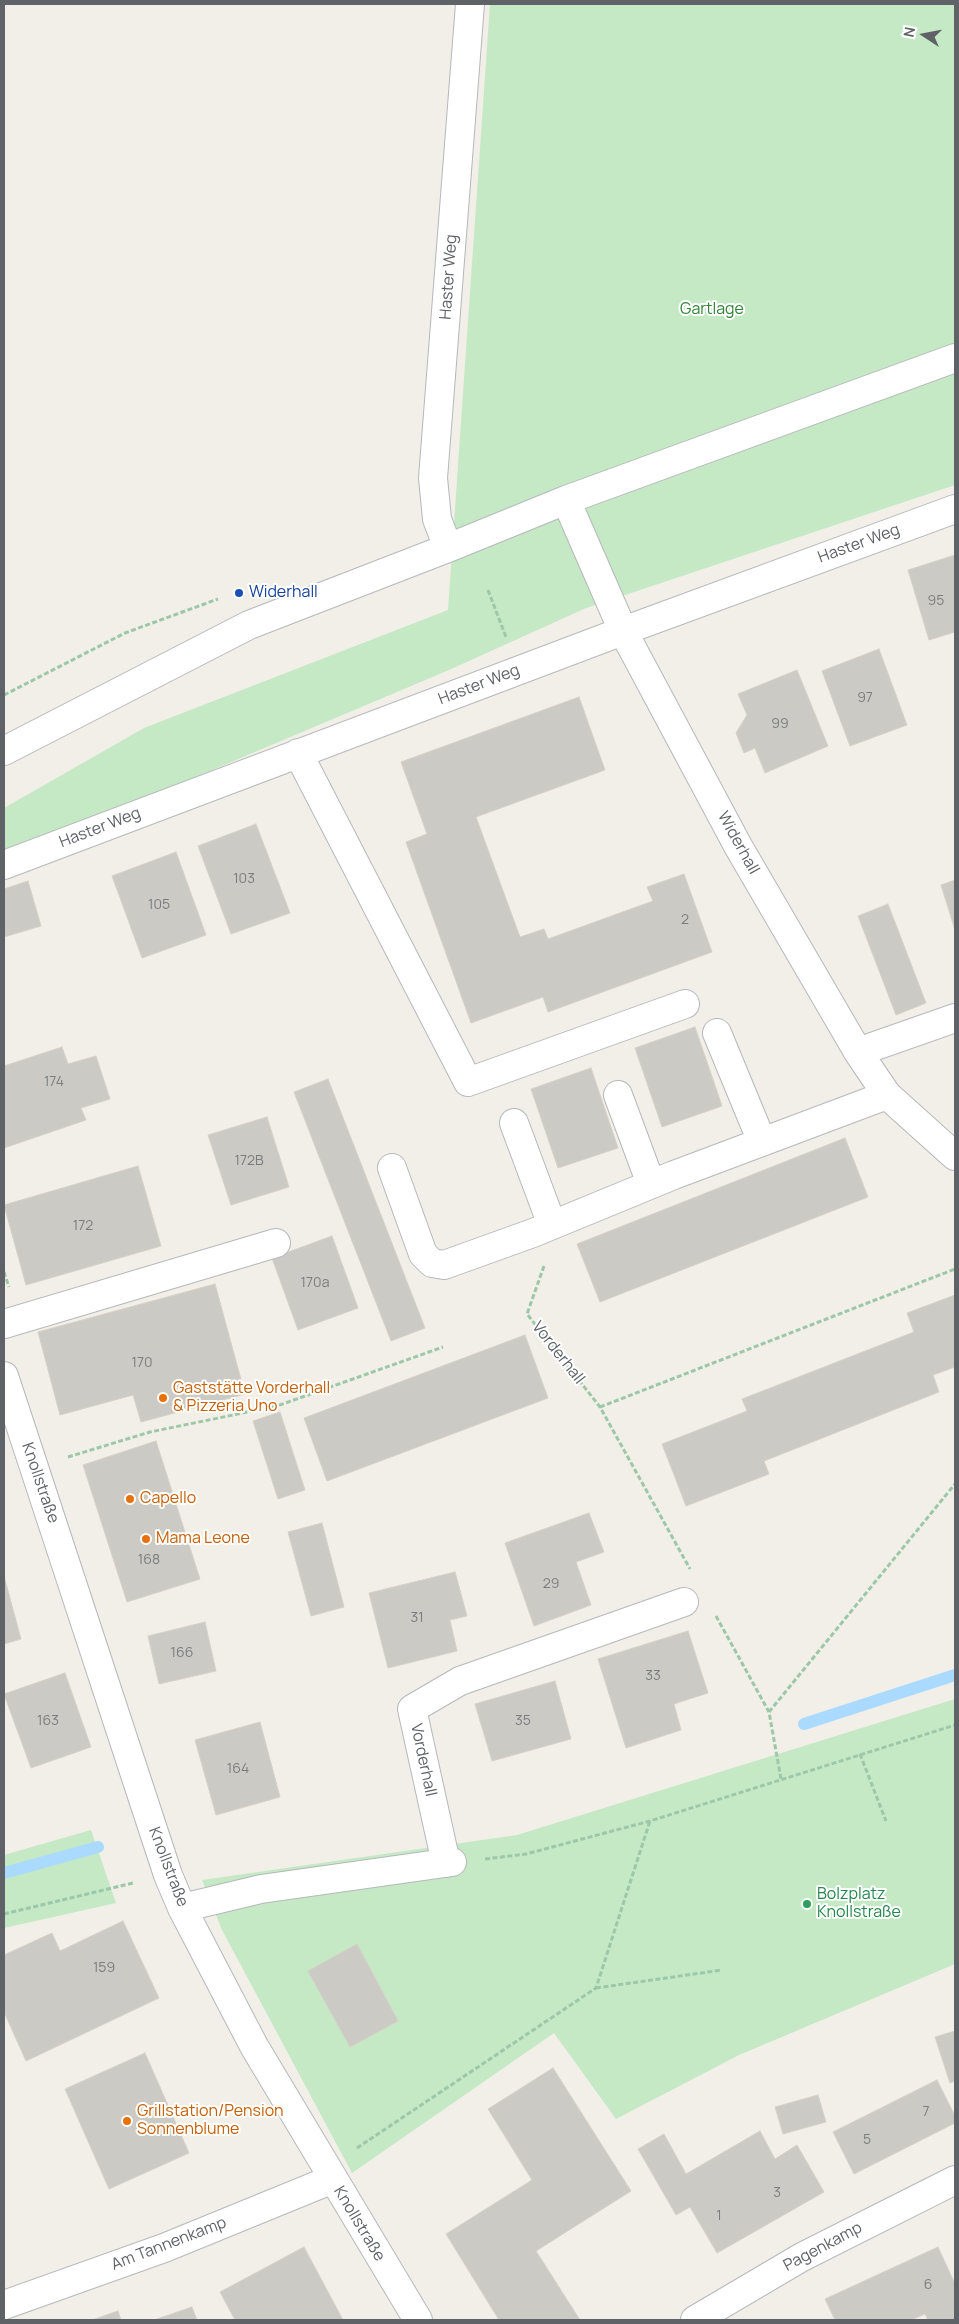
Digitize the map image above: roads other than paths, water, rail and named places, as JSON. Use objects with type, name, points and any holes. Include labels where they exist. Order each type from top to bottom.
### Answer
[{"type":"street","name":"Haster Weg","points":[[448,548],[438,519],[433,478],[470,4]]},
{"type":"street","points":[[4,751],[249,625],[566,500],[955,358]]},
{"type":"street","name":"Widerhall","points":[[566,500],[623,631],[738,846],[858,1052],[886,1095],[955,1156]]},
{"type":"street","name":"Haster Weg","points":[[4,864],[623,631],[955,509]]},
{"type":"street","points":[[298,754],[468,1082],[685,1004]]},
{"type":"street","points":[[858,1052],[955,1018]]},
{"type":"street","points":[[717,1033],[762,1142]]},
{"type":"street","points":[[618,1095],[651,1184]]},
{"type":"street","points":[[392,1168],[423,1254],[432,1263],[444,1265],[542,1229],[651,1184],[886,1095]]},
{"type":"street","points":[[514,1123],[542,1229]]},
{"type":"street","points":[[4,1324],[276,1244]]},
{"type":"street","name":"Knollstraße","points":[[4,1376],[13,1431],[35,1467],[168,1875],[182,1908],[254,2046],[418,2320]]},
{"type":"street","name":"Vorderhall","points":[[182,1908],[261,1889],[449,1863],[412,1709],[460,1681],[684,1602]]},
{"type":"street","name":"Am Tannenkamp","points":[[4,2305],[164,2248],[333,2180]]},
{"type":"street","name":"Pagenkamp","points":[[695,2320],[802,2257],[955,2180]]},
{"type":"waterway","points":[[804,1724],[955,1675]]},
{"type":"waterway","points":[[4,1873],[98,1847]]},
{"type":"place","name":"Widerhall","points":[[239,593]]},
{"type":"place","name":"Gaststätte Vorderhall & Pizzeria Uno","points":[[163,1398]]},
{"type":"place","name":"Capello","points":[[130,1499]]},
{"type":"place","name":"Mama Leone","points":[[146,1539]]},
{"type":"place","name":"Bolzplatz Knollstraße","points":[[807,1904]]},
{"type":"place","name":"Grillstation/Pension Sonnenblume","points":[[127,2121]]},
{"type":"park label","name":"Gartlage","points":[[712,310]]}]
